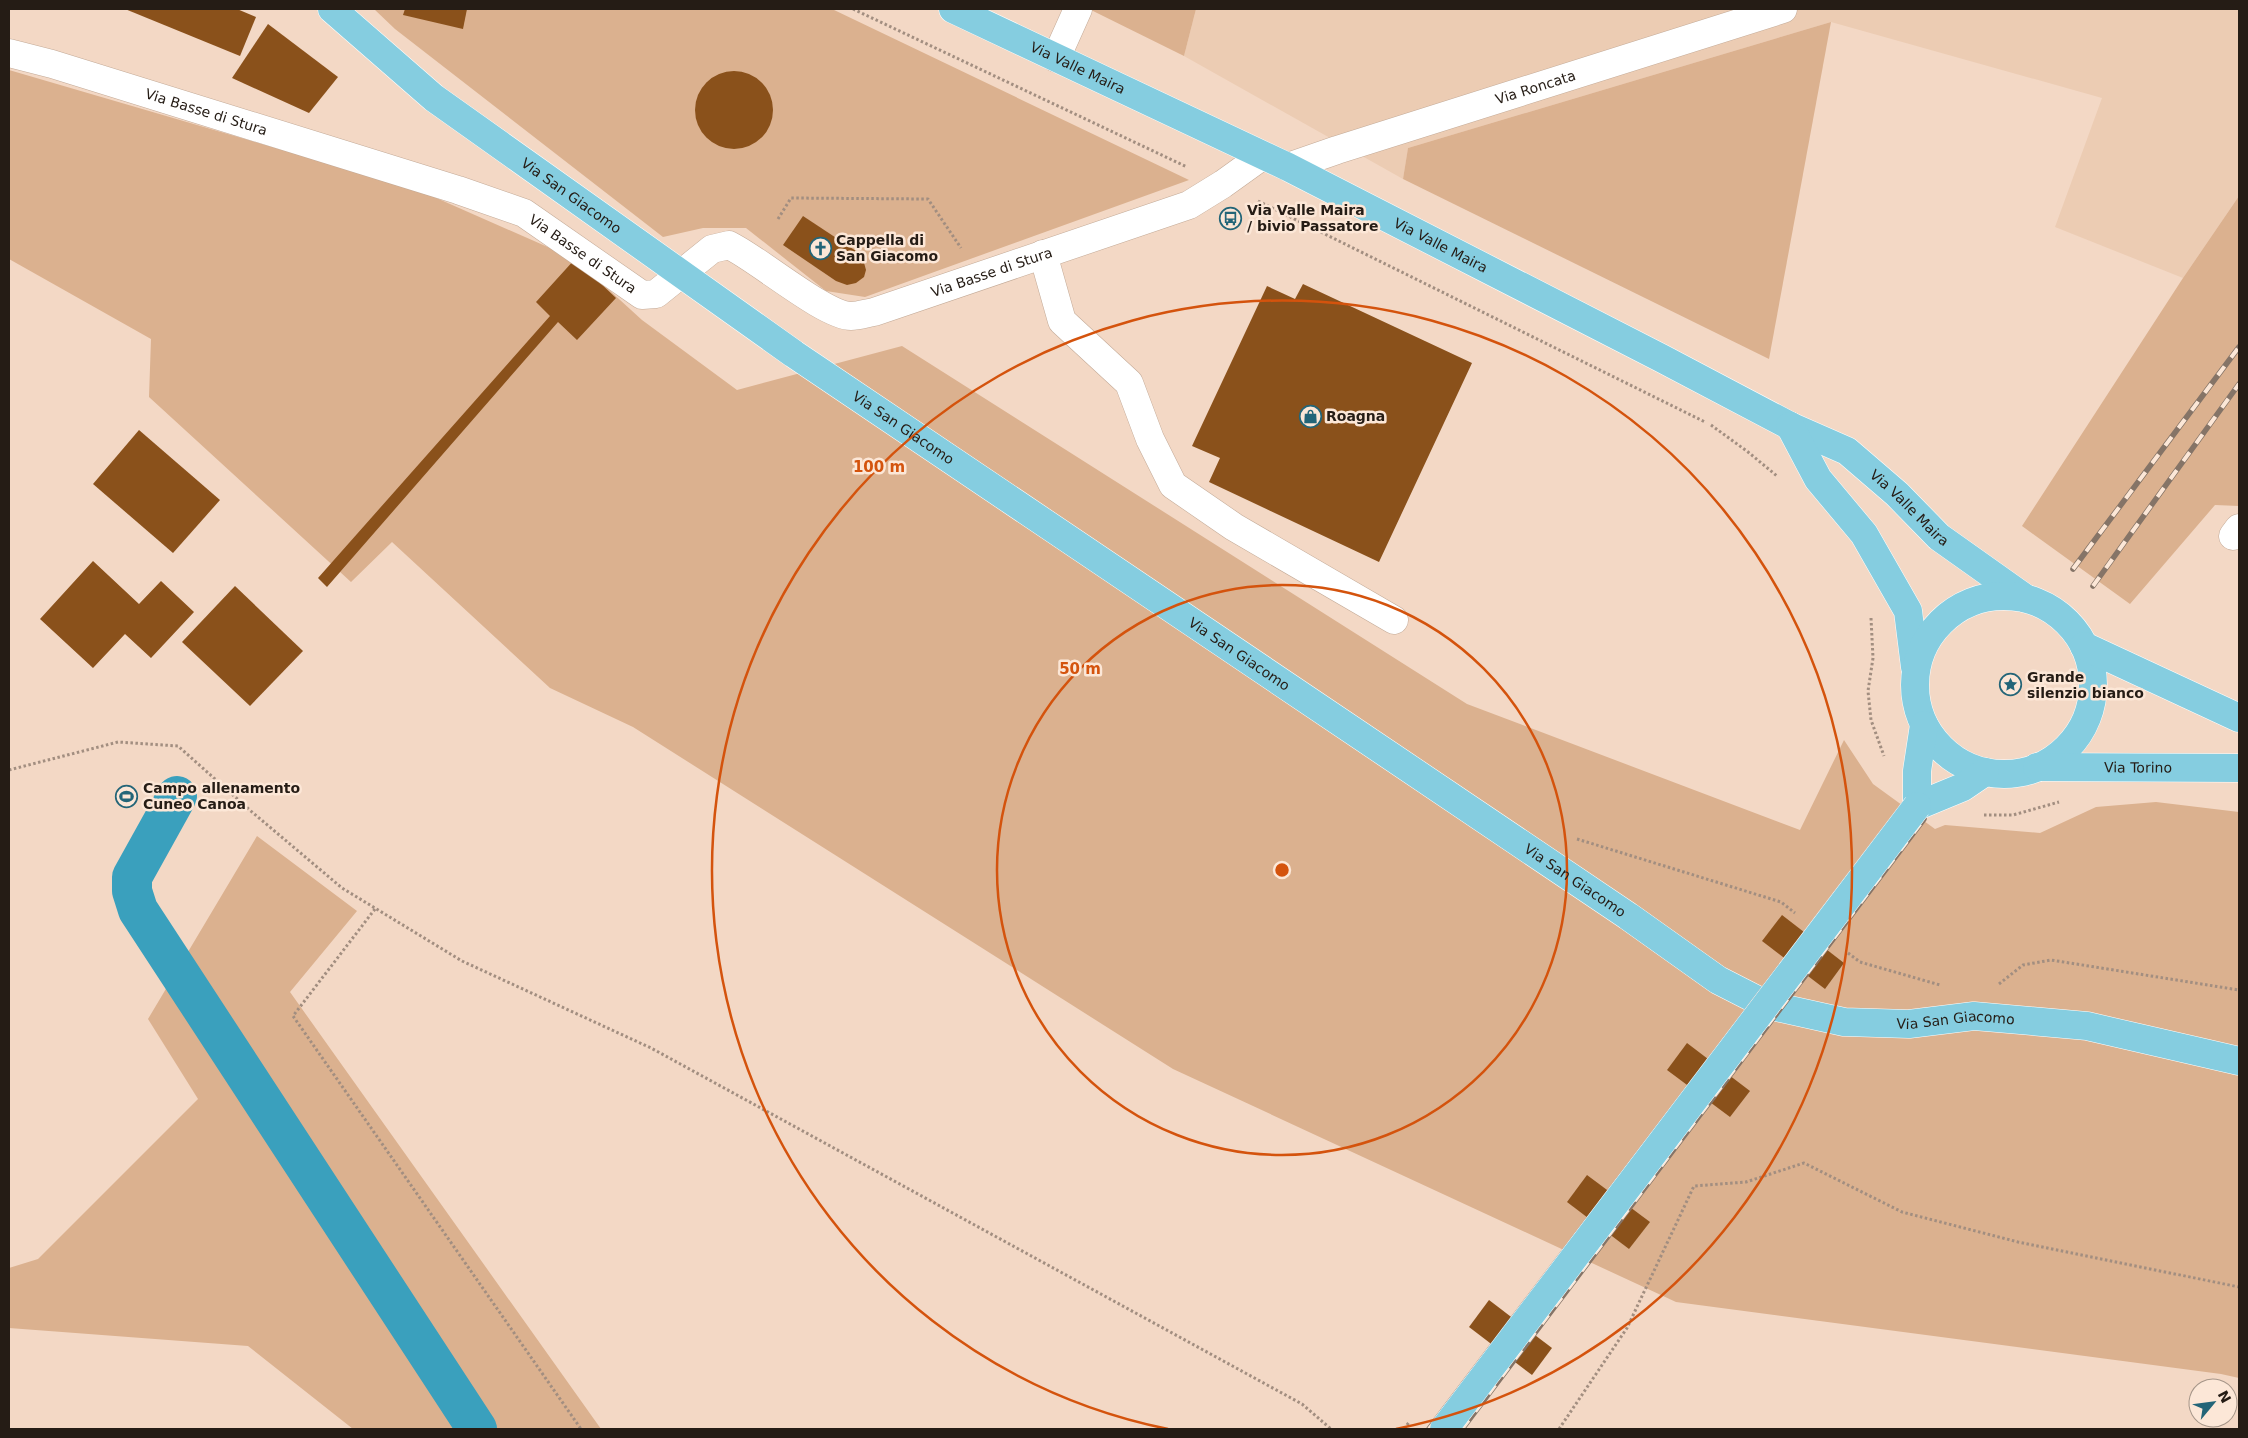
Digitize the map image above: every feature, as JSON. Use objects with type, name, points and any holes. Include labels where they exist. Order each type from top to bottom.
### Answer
[{"type":"main road","name":"Via San Giacomo","points":[[332,9],[434,98],[803,360],[1628,916],[1718,980],[1766,1005],[1844,1022],[1909,1024],[1974,1016],[2087,1026],[2239,1061]]},
{"type":"main road","name":"Via Valle Maira","points":[[953,9],[986,16],[1056,58],[1288,168],[1652,353],[1790,426],[1847,451],[1897,494],[1939,537],[2025,598]]},
{"type":"main road","points":[[1790,426],[1818,480],[1864,534],[1908,611],[1916,699],[1924,724],[1939,746],[1960,762],[1985,772],[2011,774],[2037,768],[2062,752],[2068,745],[2080,730],[2091,703],[2092,674],[2084,646],[2069,624],[2049,608],[2025,598],[1996,596],[1967,603],[1942,620],[1924,644],[1915,673]]},
{"type":"main road","points":[[2084,646],[2239,718]]},
{"type":"main road","points":[[1917,806],[1917,771],[1924,724]]},
{"type":"main road","name":"Via Torino","points":[[2037,768],[2239,768]]},
{"type":"main road","points":[[1444,1429],[1917,806],[1963,787],[1985,772]]},
{"type":"street","points":[[1056,58],[1078,9]]},
{"type":"street","name":"Via Roncata","points":[[1288,168],[1337,150],[1780,9]]},
{"type":"street","name":"Via Basse di Stura","points":[[9,54],[52,64],[128,87],[458,190],[524,213],[642,295],[656,294],[712,249],[729,245],[746,253],[831,311],[851,316],[874,312],[1189,205],[1223,184],[1262,156]]},
{"type":"street","points":[[1043,254],[1062,321],[1129,383],[1150,439],[1173,485],[1234,527],[1394,620]]},
{"type":"path","points":[[853,9],[1223,184],[1712,426],[1783,481]]},
{"type":"path","points":[[778,219],[791,198],[928,199],[979,276]]},
{"type":"path","points":[[1870,612],[1873,631],[1868,691],[1871,720],[1884,757]]},
{"type":"path","points":[[9,770],[118,742],[178,746],[342,888],[462,961],[652,1048],[1302,1404],[1331,1429]]},
{"type":"path","points":[[1574,838],[1781,902],[1797,914]]},
{"type":"path","points":[[375,908],[293,1016],[581,1429]]},
{"type":"path","points":[[1844,950],[1860,962],[1945,986]]},
{"type":"path","points":[[1974,1016],[1986,997],[2023,965],[2051,960],[2239,990]]},
{"type":"path","points":[[1559,1429],[1627,1328],[1694,1186],[1746,1182],[1804,1163],[1902,1212],[2018,1242],[2239,1287]]},
{"type":"shaded area","points":[[374,9],[832,9],[1189,180],[865,297],[826,291],[746,228],[703,228],[663,237],[395,29]]},
{"type":"shaded area","points":[[1089,9],[1196,9],[1184,56]]},
{"type":"shaded area","points":[[1196,9],[2239,9],[2239,196],[2183,278],[2055,227],[2102,98],[1831,22],[1408,148],[1403,179],[1184,56]]},
{"type":"shaded area","points":[[1831,22],[1769,359],[1403,179],[1408,148]]},
{"type":"shaded area","points":[[9,70],[416,189],[575,259],[642,320],[737,390],[902,346],[1467,704],[1800,830],[1844,740],[1873,784],[1935,829],[1945,825],[2040,833],[2096,807],[2156,802],[2239,812],[2239,1378],[2221,1374],[1676,1302],[1173,1069],[633,727],[550,688],[392,542],[351,582],[149,397],[151,339],[9,259]]},
{"type":"shaded area","points":[[2239,196],[2239,506],[2215,505],[2130,604],[2022,526],[2183,278]]},
{"type":"shaded area","points":[[257,836],[357,911],[290,992],[601,1429],[353,1429],[248,1346],[9,1328],[9,1268],[38,1259],[198,1099],[148,1019]]},
{"type":"building","points":[[125,9],[237,9],[256,17],[240,56]]},
{"type":"building","points":[[405,9],[467,9],[463,29],[403,15]]},
{"type":"building","points":[[268,24],[338,77],[309,113],[232,78]]},
{"type":"building","points":[[734,71],[749,74],[766,88],[770,95],[773,110],[770,125],[756,142],[749,146],[734,149],[719,146],[702,132],[698,125],[695,110],[698,95],[712,78],[719,74]]},
{"type":"building","name":"Cappella di San Giacomo","points":[[803,216],[856,251],[863,259],[866,270],[864,277],[856,283],[847,285],[836,281],[783,245]]},
{"type":"building","points":[[575,259],[616,298],[577,340],[558,322],[327,587],[318,578],[550,316],[536,302]]},
{"type":"building","points":[[1303,284],[1472,363],[1379,562],[1209,482],[1220,458],[1192,446],[1267,286],[1295,299]]},
{"type":"building","points":[[139,430],[220,500],[173,553],[93,484]]},
{"type":"building","points":[[93,561],[139,604],[161,581],[194,612],[151,658],[125,634],[93,668],[40,619]]},
{"type":"building","points":[[235,586],[303,651],[250,706],[182,642]]},
{"type":"building","points":[[1782,915],[1844,963],[1825,989],[1762,941]]},
{"type":"building","points":[[1687,1043],[1750,1091],[1730,1117],[1667,1070]]},
{"type":"building","points":[[1587,1175],[1650,1222],[1629,1249],[1567,1202]]},
{"type":"building","points":[[1489,1300],[1552,1348],[1532,1375],[1469,1327]]},
{"type":"waterway","points":[[177,796],[132,877],[132,891],[138,910],[477,1429]]},
{"type":"railway","points":[[2073,569],[2239,347]]},
{"type":"railway","points":[[2093,586],[2239,384]]},
{"type":"railway","points":[[1429,1429],[1904,804]]},
{"type":"railway","points":[[1462,1429],[1924,819]]},
{"type":"place","name":"Via Valle Maira / bivio Passatore","points":[[1231,218]]},
{"type":"place","name":"Cappella di San Giacomo","points":[[820,248]]},
{"type":"place","name":"Roagna","points":[[1310,416]]},
{"type":"place","name":"Grande silenzio bianco","points":[[2011,685]]},
{"type":"place","name":"Campo allenamento Cuneo Canoa","points":[[127,796]]}]
